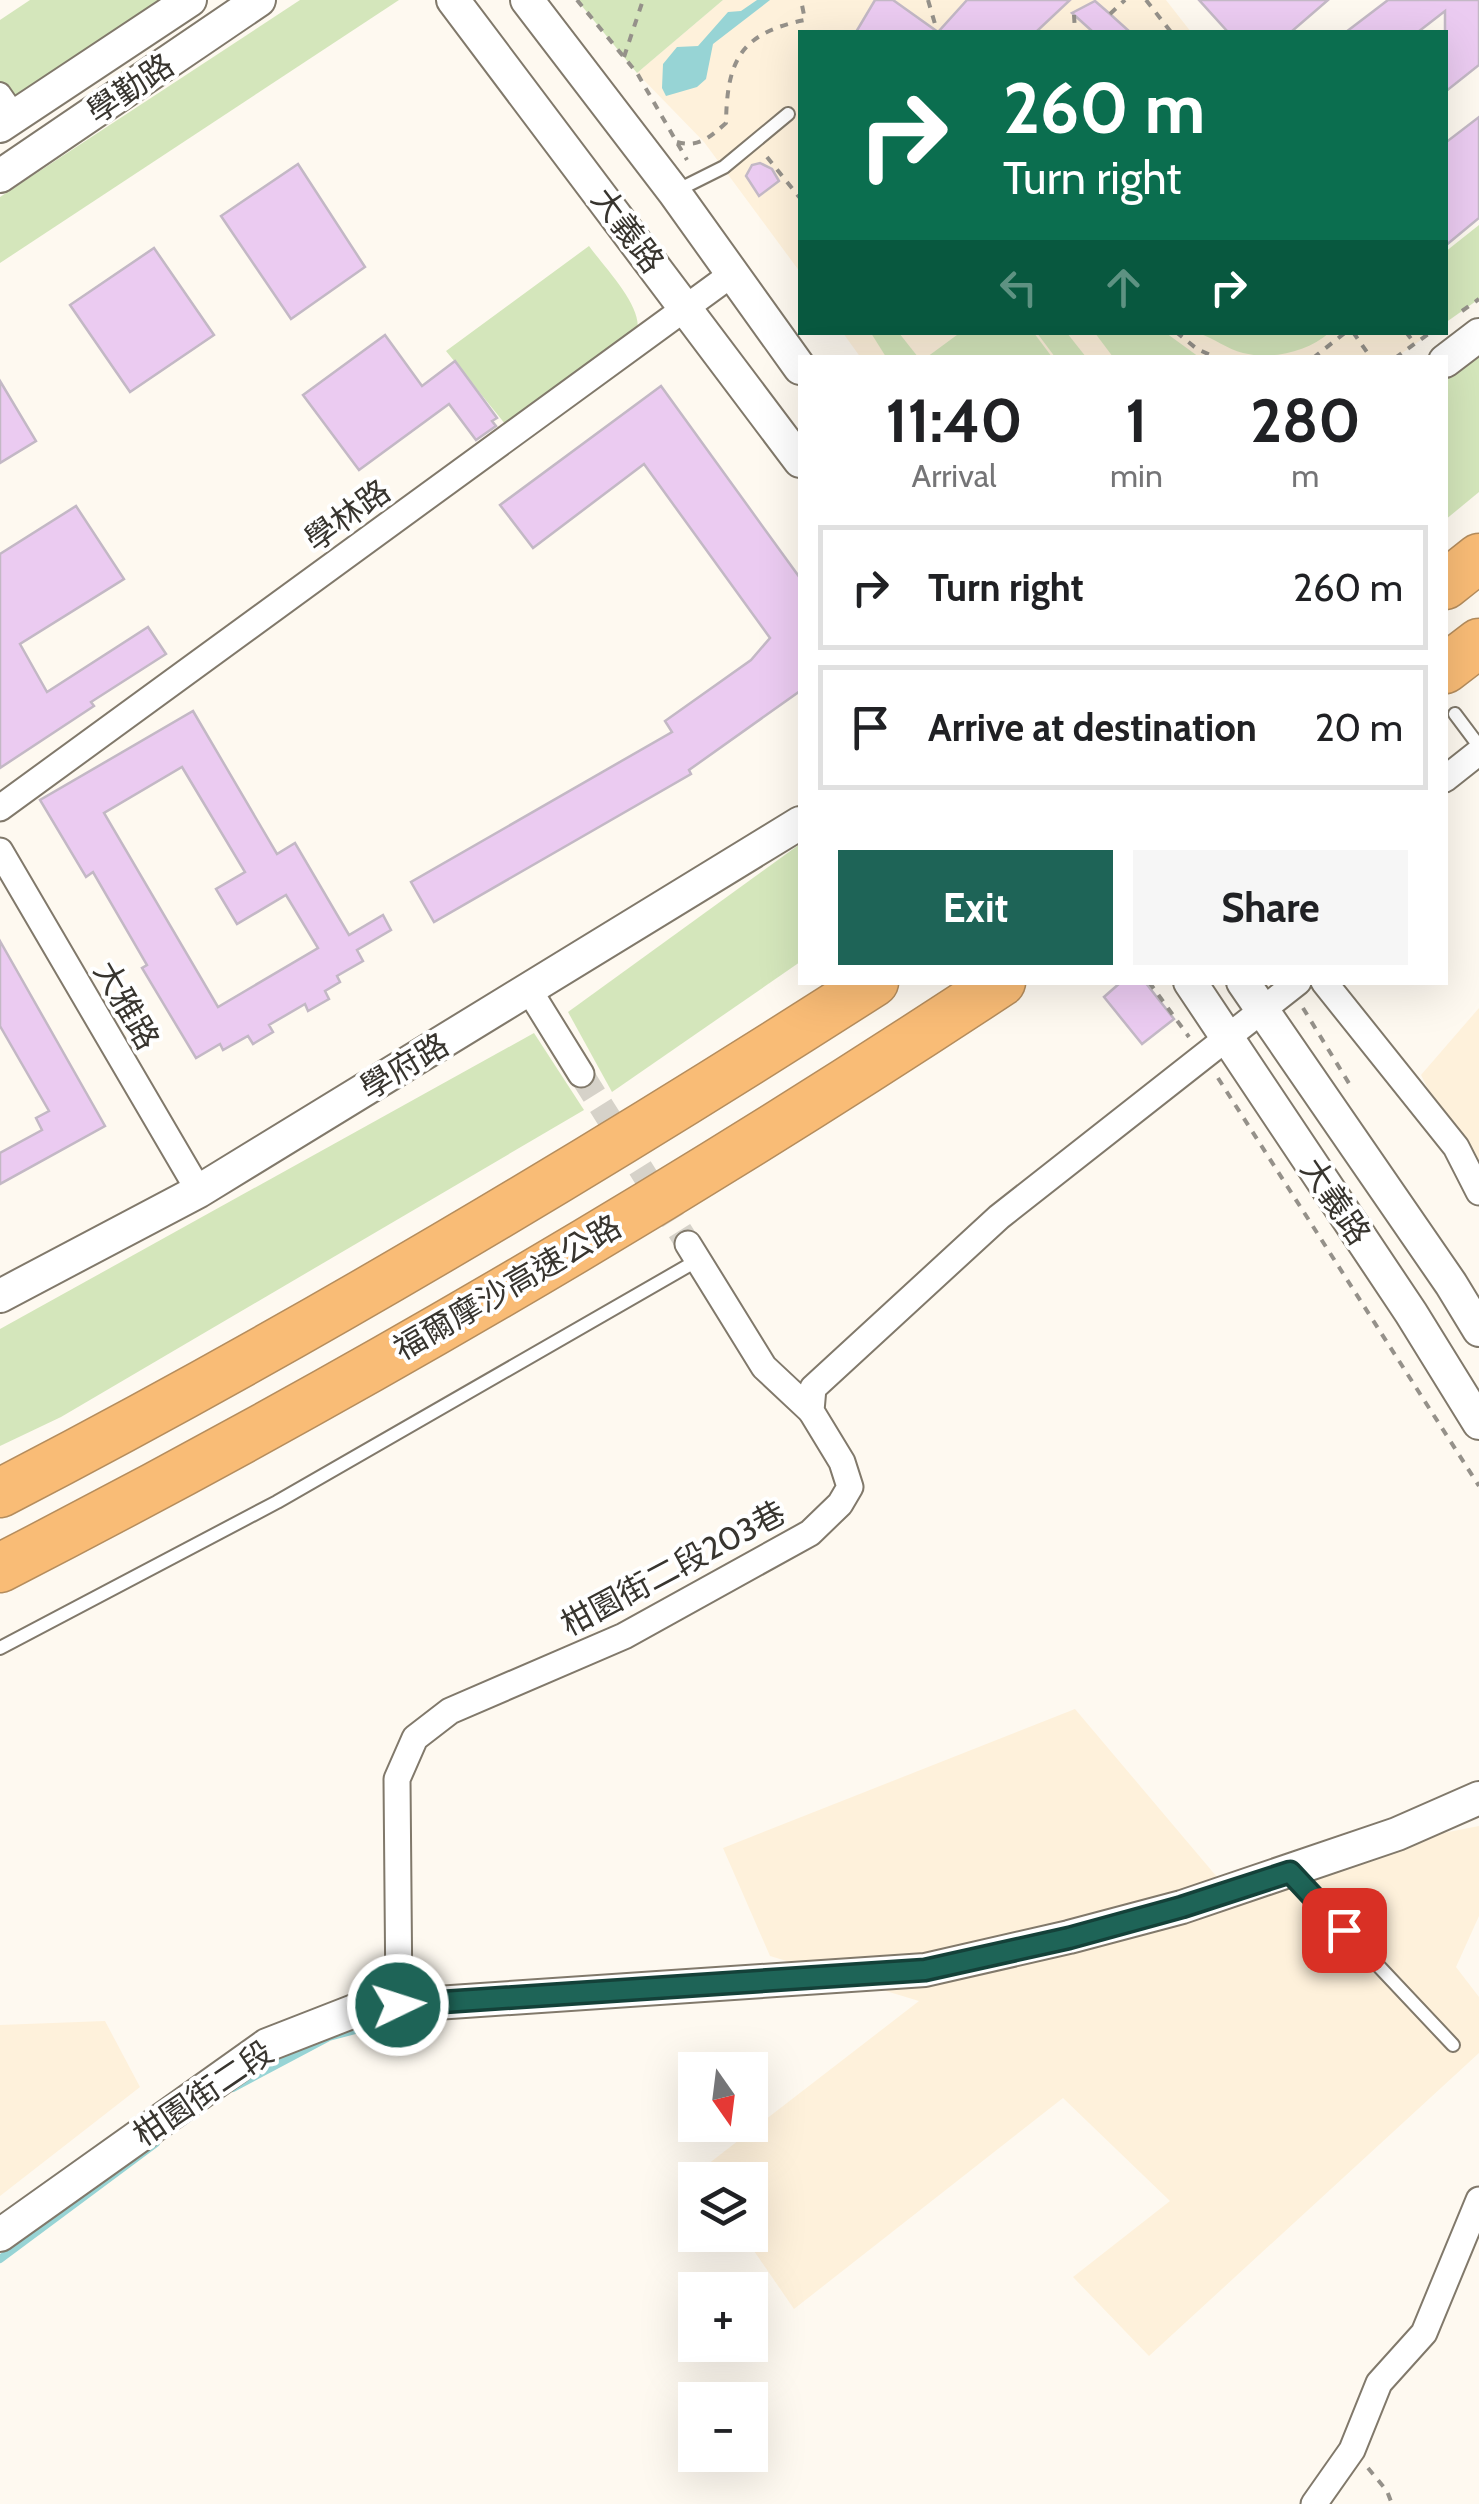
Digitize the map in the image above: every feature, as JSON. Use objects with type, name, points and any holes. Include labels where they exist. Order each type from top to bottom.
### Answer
[{"type":"highway","points":[[1448,583],[1479,558]]},
{"type":"highway","points":[[1450,692],[1479,643]]},
{"type":"highway","name":"福爾摩沙高速公路","points":[[0,1493],[141,1420],[434,1252],[869,985]]},
{"type":"highway","name":"福爾摩沙高速公路","points":[[0,1568],[162,1485],[486,1302],[830,1095],[996,985]]},
{"type":"street","name":"學勤路","points":[[5,112],[190,0]]},
{"type":"street","name":"學勤路","points":[[0,176],[259,0]]},
{"type":"street","name":"大義路","points":[[454,0],[798,458]]},
{"type":"street","name":"大義路","points":[[527,0],[686,185],[732,274],[798,365]]},
{"type":"street","name":"學林路","points":[[0,808],[732,274]]},
{"type":"street","points":[[1448,360],[1479,336]]},
{"type":"street","points":[[1448,775],[1479,749]]},
{"type":"street","name":"學府路","points":[[0,1296],[199,1190],[798,823]]},
{"type":"street","name":"大雅路","points":[[0,852],[199,1190]]},
{"type":"street","name":"大義路","points":[[1191,985],[1216,1048],[1411,1314],[1479,1422]]},
{"type":"street","name":"大義路","points":[[1245,985],[1479,1330]]},
{"type":"street","points":[[811,1412],[813,1388],[984,1230],[1294,985]]},
{"type":"street","points":[[1326,985],[1456,1147],[1479,1192]]},
{"type":"street","points":[[529,990],[581,1074]]},
{"type":"street","points":[[693,1252],[764,1367],[811,1412]]},
{"type":"street","name":"柑園街二段203巷","points":[[398,2005],[397,1778],[416,1738],[450,1711],[624,1636],[810,1533],[840,1504],[850,1487],[842,1462],[811,1412]]},
{"type":"street","name":"柑園街二段","points":[[0,2235],[267,2045],[362,2008],[925,1970],[1069,1938],[1182,1907],[1397,1834],[1479,1798]]},
{"type":"street","points":[[1314,2504],[1352,2450],[1378,2383],[1424,2334],[1479,2200]]},
{"type":"lane","points":[[686,185],[724,166],[788,114]]},
{"type":"lane","points":[[1450,692],[1479,749]]},
{"type":"lane","points":[[0,1648],[277,1502],[693,1252]]},
{"type":"lane","points":[[1290,1872],[1453,2045]]},
{"type":"path","points":[[577,0],[624,57],[676,142],[686,185]]},
{"type":"path","points":[[624,57],[643,0]]},
{"type":"path","points":[[676,142],[704,142],[726,123],[730,70],[740,53],[756,38],[805,20],[801,0]]},
{"type":"path","points":[[928,0],[932,30]]},
{"type":"path","points":[[1110,14],[1124,0]]},
{"type":"path","points":[[1146,0],[1169,30]]},
{"type":"path","points":[[1074,15],[1075,30]]},
{"type":"path","points":[[752,161],[766,157],[773,162],[798,195]]},
{"type":"path","points":[[1180,335],[1210,355]]},
{"type":"path","points":[[1316,355],[1345,335]]},
{"type":"path","points":[[1352,335],[1368,355]]},
{"type":"path","points":[[1408,335],[1415,344]]},
{"type":"path","points":[[1399,355],[1427,335]]},
{"type":"path","points":[[1152,985],[1216,1048],[1479,1486]]},
{"type":"path","points":[[1352,2450],[1388,2491],[1392,2504]]},
{"type":"shaded area","points":[[723,0],[1166,0],[1189,30],[798,30],[798,269],[704,142],[637,73]]},
{"type":"shaded area","points":[[844,335],[1425,337],[1399,355],[859,355]]},
{"type":"shaded area","points":[[1479,1008],[1479,1190],[1421,1075]]},
{"type":"shaded area","points":[[1075,1709],[1217,1877],[1479,1826],[1479,1916],[1456,1967],[1479,1997],[1479,2053],[1149,2356],[1073,2277],[1170,2201],[1063,2098],[794,2309],[755,2252],[768,2252],[768,2162],[711,2162],[737,2142],[768,2142],[768,2118],[919,2001],[770,1956],[723,1848]]},
{"type":"shaded area","points":[[105,2021],[140,2087],[0,2196],[0,2025]]},
{"type":"green space","points":[[30,0],[163,0],[0,111],[0,20]]},
{"type":"green space","points":[[300,0],[399,0],[0,263],[0,197]]},
{"type":"green space","points":[[577,0],[723,0],[637,73]]},
{"type":"green space","points":[[1479,225],[1479,299],[1448,321],[1448,250]]},
{"type":"green space","points":[[589,246],[629,299],[638,322],[637,332],[510,430],[446,351]]},
{"type":"green space","points":[[872,335],[901,335],[916,355],[885,355]]},
{"type":"green space","points":[[957,335],[1036,335],[1050,355],[930,355]]},
{"type":"green space","points":[[1038,335],[1069,335],[1084,355],[1054,355]]},
{"type":"green space","points":[[1096,335],[1169,335],[1196,355],[1112,355]]},
{"type":"green space","points":[[1202,335],[1326,335],[1300,350],[1277,355],[1237,351]]},
{"type":"green space","points":[[1479,335],[1479,492],[1448,518],[1448,359]]},
{"type":"green space","points":[[798,845],[798,963],[612,1092],[568,1012]]},
{"type":"green space","points":[[534,1033],[584,1110],[61,1417],[0,1446],[0,1329]]},
{"type":"water","points":[[757,0],[770,0],[713,44],[706,79],[697,87],[666,96],[662,88],[663,64],[677,47],[698,46],[728,12],[741,11]]},
{"type":"building","points":[[875,0],[893,0],[935,30],[857,30]]},
{"type":"building","points":[[967,0],[1070,0],[1038,30],[940,30]]},
{"type":"building","points":[[1199,0],[1328,0],[1293,30],[1226,30]]},
{"type":"building","points":[[1388,0],[1479,0],[1479,65],[1448,90],[1445,11],[1421,30],[1349,30]]},
{"type":"building","points":[[1095,1],[1128,30],[1091,30],[1072,13]]},
{"type":"building","points":[[1479,117],[1479,218],[1448,244],[1448,141]]},
{"type":"building","points":[[760,163],[772,169],[779,181],[759,196],[746,176],[752,165]]},
{"type":"building","points":[[298,164],[365,267],[291,319],[221,216]]},
{"type":"building","points":[[154,248],[214,335],[130,392],[70,305]]},
{"type":"building","points":[[385,335],[422,386],[455,361],[497,418],[492,421],[496,426],[476,440],[449,404],[359,470],[303,395]]},
{"type":"building","points":[[0,381],[36,441],[0,463]]},
{"type":"building","points":[[661,386],[798,575],[798,692],[689,770],[691,774],[434,922],[411,882],[672,732],[665,721],[751,660],[770,638],[644,464],[533,548],[500,505]]},
{"type":"building","points":[[76,506],[124,579],[20,644],[47,692],[148,627],[166,654],[0,768],[0,554]]},
{"type":"building","points":[[193,711],[277,854],[295,843],[349,935],[383,915],[391,930],[357,950],[363,961],[337,976],[340,982],[325,991],[329,999],[308,1011],[305,1004],[269,1025],[273,1032],[253,1044],[248,1036],[223,1050],[220,1044],[196,1058],[142,968],[147,965],[93,872],[86,877],[40,800]],"holes":[[[182,767],[245,872],[216,889],[237,924],[286,895],[318,948],[218,1007],[104,813]]]},
{"type":"building","points":[[0,941],[105,1126],[0,1184],[0,1153],[42,1130],[36,1118],[49,1111],[0,1026]]},
{"type":"building","points":[[1118,985],[1147,985],[1174,1019],[1142,1044],[1104,997]]},
{"type":"waterway","points":[[233,2088],[329,2037],[389,2021]]},
{"type":"waterway","points":[[0,2259],[156,2143]]},
{"type":"tunnel","points":[[581,1074],[688,1244]]},
{"type":"route","points":[[398,2005],[925,1970],[1069,1938],[1290,1872],[1344,1930]]}]
